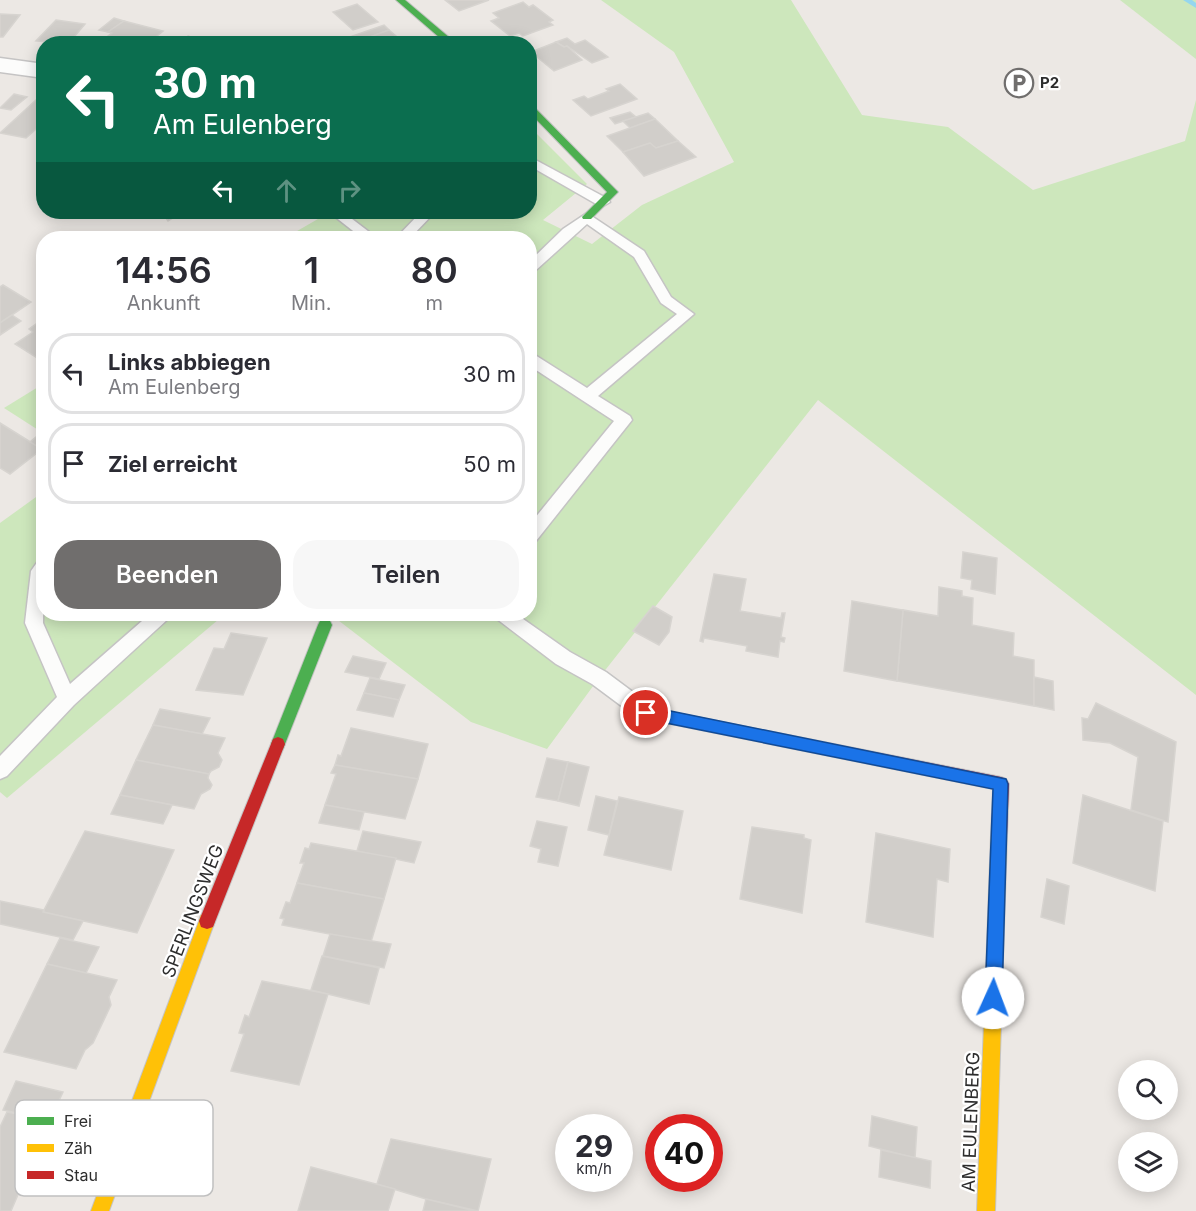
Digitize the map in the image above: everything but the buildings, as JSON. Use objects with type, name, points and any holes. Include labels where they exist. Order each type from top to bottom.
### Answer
[{"type":"street","points":[[400,0],[443,36]]},
{"type":"street","points":[[0,65],[36,69]]},
{"type":"street","points":[[537,115],[613,192],[587,217]]},
{"type":"street","name":"SPERLINGSWEG","points":[[141,1100],[202,933],[325,625]]},
{"type":"street","name":"AM EULENBERG","points":[[646,713],[1001,784],[986,1211]]},
{"type":"street","name":"SPERLINGSWEG","points":[[100,1211],[106,1196]]},
{"type":"lane","points":[[537,165],[603,202]]},
{"type":"lane","points":[[537,261],[587,217],[639,254],[666,300],[687,314],[589,395]]},
{"type":"lane","points":[[344,219],[361,231]]},
{"type":"lane","points":[[410,231],[421,219]]},
{"type":"lane","points":[[537,363],[589,395],[624,420],[537,527]]},
{"type":"lane","points":[[36,601],[33,623],[67,699]]},
{"type":"lane","points":[[0,770],[67,699],[154,621]]},
{"type":"lane","points":[[513,621],[563,658],[599,678],[646,713]]},
{"type":"green space","points":[[601,0],[791,0],[862,115],[948,127],[1033,190],[1185,141],[1196,100],[1196,695],[818,400],[599,678],[547,749],[471,722],[339,621],[537,621],[537,231],[297,231],[318,219],[537,219],[537,134],[587,184],[543,220],[592,244],[642,205],[734,162],[674,52]]},
{"type":"green space","points":[[1120,0],[1196,0],[1196,59]]},
{"type":"green space","points":[[36,388],[36,429],[4,408]]},
{"type":"green space","points":[[36,497],[36,621],[217,621],[7,798],[0,792],[0,523]]},
{"type":"waterway","points":[[1187,0],[1196,6]]},
{"type":"traffic: fast","points":[[400,0],[443,36]]},
{"type":"traffic: fast","points":[[537,115],[613,192],[587,217]]},
{"type":"traffic: fast","points":[[278,744],[325,625]]},
{"type":"traffic: slow","points":[[986,1211],[999,835]]},
{"type":"traffic: slow","points":[[141,1100],[207,921]]},
{"type":"traffic: slow","points":[[100,1211],[106,1196]]},
{"type":"traffic: jam","points":[[646,713],[1001,784],[999,835]]},
{"type":"traffic: jam","points":[[207,921],[278,744]]},
{"type":"place","name":"P2","points":[[1019,83]]},
{"type":"route","points":[[646,713],[1001,784],[993,998]]}]
